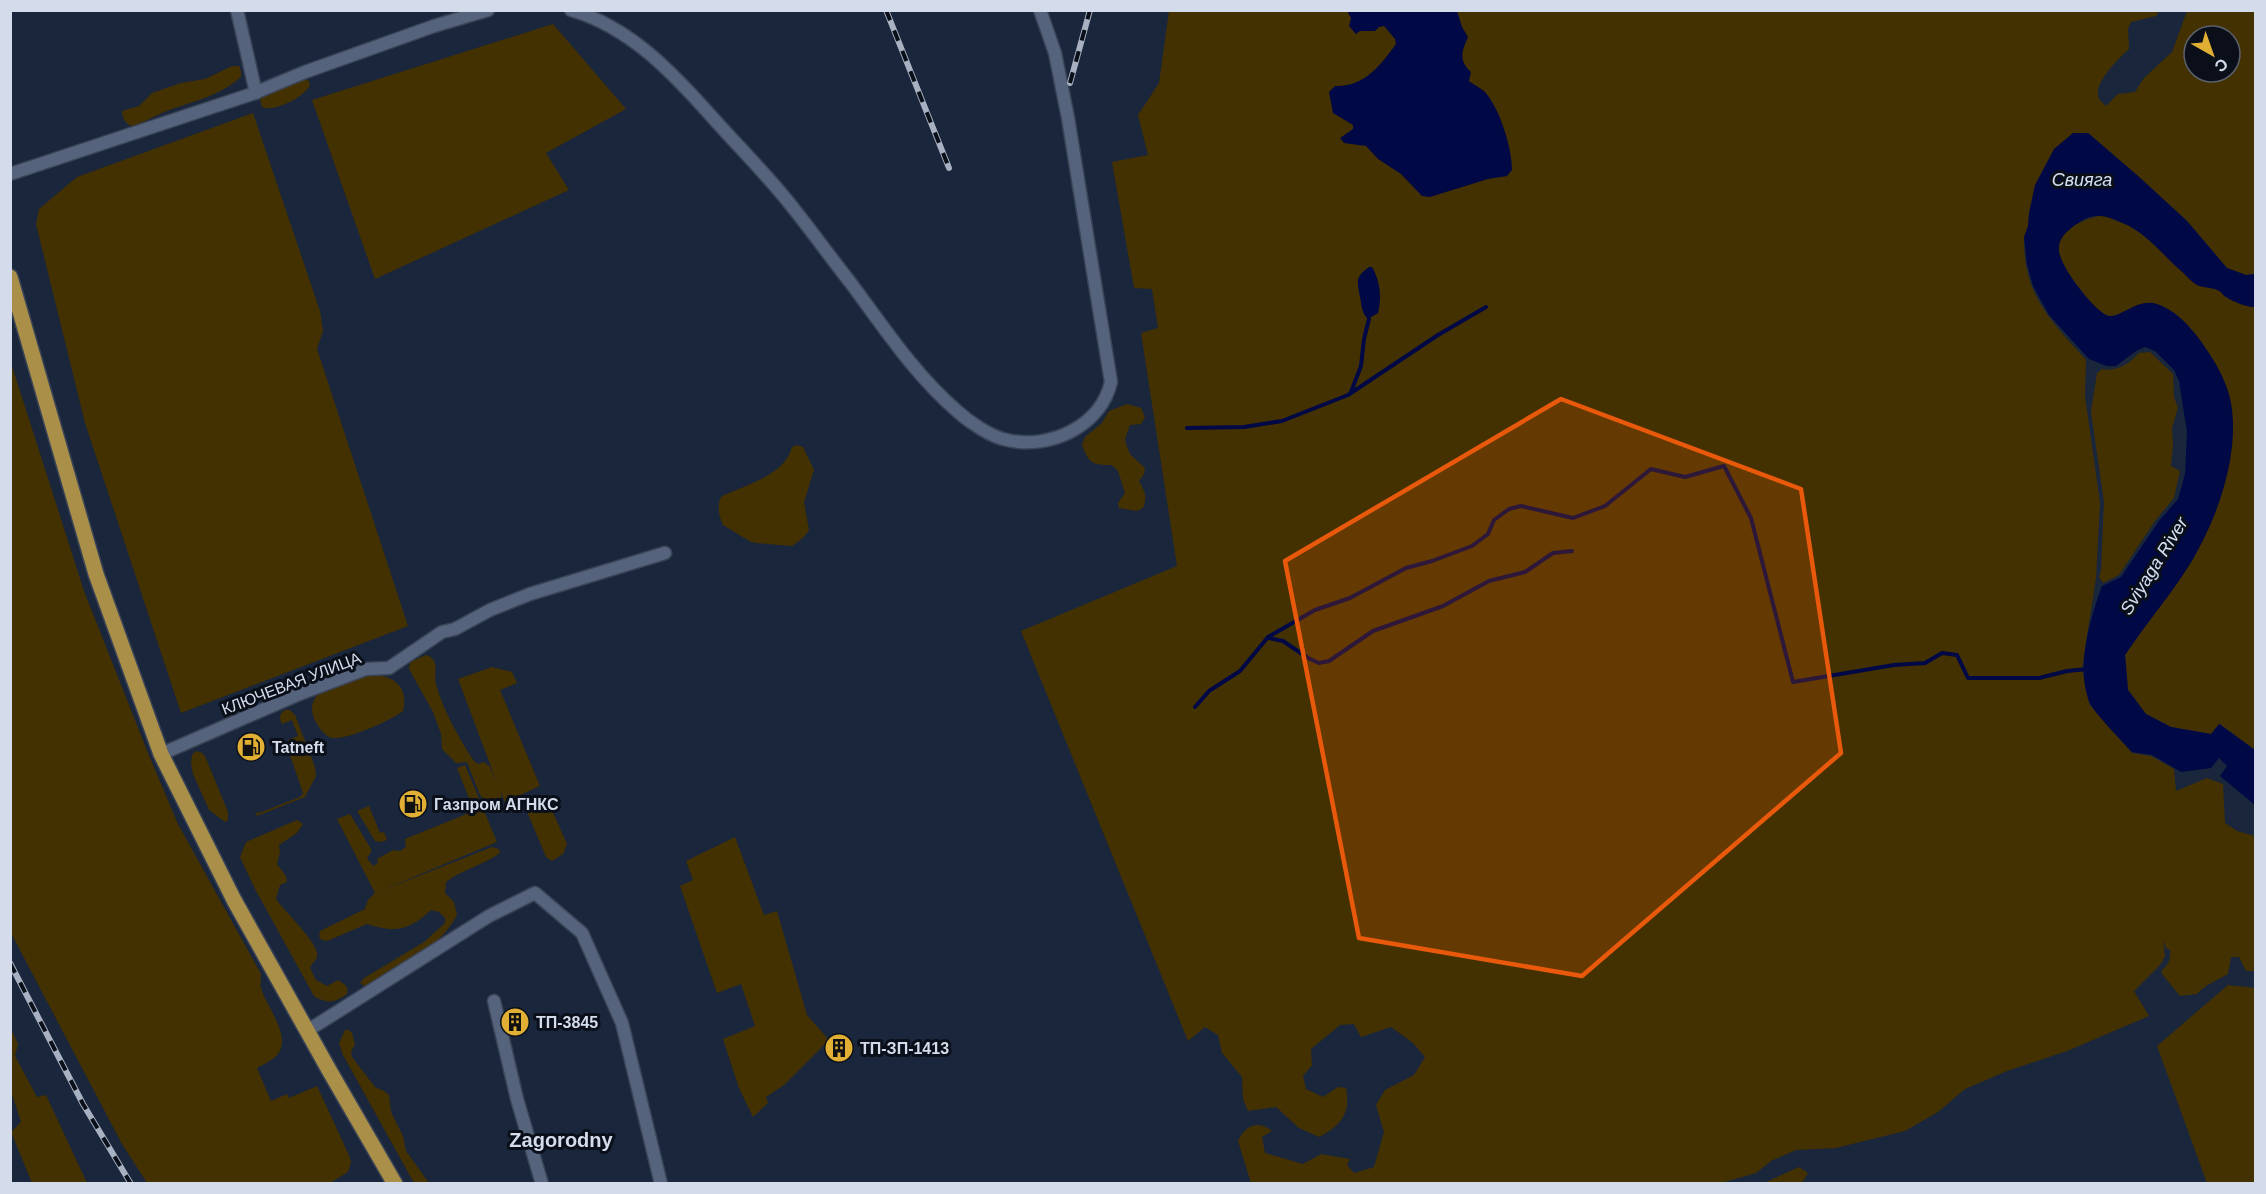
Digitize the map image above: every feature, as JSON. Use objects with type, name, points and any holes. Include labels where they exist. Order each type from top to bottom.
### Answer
[{"type":"main road","points":[[10,277],[96,574],[161,754],[234,900],[395,1184]]},
{"type":"street","points":[[237,10],[256,93]]},
{"type":"street","points":[[10,174],[256,93],[305,72],[488,10]]},
{"type":"street","points":[[571,10],[617,29],[646,50],[684,85],[786,199],[920,375],[958,412],[1006,440],[1023,441],[1057,438],[1069,433],[1100,409],[1108,395],[1111,382],[1068,118],[1055,53],[1040,10]]},
{"type":"street","name":"КЛЮЧЕВАЯ УЛИЦА","points":[[161,754],[297,695],[366,669],[389,668],[442,632],[455,629],[490,610],[530,594],[665,553]]},
{"type":"street","points":[[307,1031],[489,916],[535,893],[582,933],[622,1023],[661,1184]]},
{"type":"street","points":[[494,1001],[517,1100],[542,1184]]},
{"type":"highlighted area","points":[[1561,399],[1801,489],[1841,753],[1582,976],[1359,938],[1285,561]]},
{"type":"shaded area","points":[[1169,11],[2159,11],[2156,16],[2131,22],[2128,29],[2129,49],[2119,58],[2099,86],[2099,99],[2106,106],[2118,94],[2135,92],[2144,78],[2172,52],[2182,25],[2182,84],[2242,84],[2242,24],[2182,24],[2187,11],[2255,11],[2255,274],[2246,275],[2227,268],[2187,221],[2088,133],[2029,213],[2024,240],[2025,260],[2034,292],[2051,320],[2086,360],[2085,396],[2100,503],[2096,578],[2082,669],[2089,704],[2132,753],[2151,756],[2174,769],[2176,791],[2207,778],[2223,784],[2225,823],[2237,831],[2255,836],[2255,971],[2246,971],[2239,957],[2231,957],[2228,974],[2197,994],[2180,996],[2162,974],[2170,956],[2170,950],[2166,948],[2163,941],[2165,956],[2161,964],[2134,991],[2149,1016],[2067,1051],[2007,1071],[1965,1089],[1938,1112],[1905,1131],[1836,1148],[1796,1150],[1771,1161],[1756,1173],[1721,1183],[1251,1183],[1238,1141],[1244,1131],[1256,1125],[1267,1127],[1272,1131],[1262,1137],[1265,1153],[1303,1164],[1321,1154],[1350,1159],[1347,1165],[1354,1173],[1374,1167],[1384,1132],[1376,1105],[1385,1090],[1414,1075],[1425,1057],[1413,1043],[1391,1027],[1361,1037],[1354,1024],[1340,1025],[1311,1049],[1312,1065],[1303,1076],[1306,1089],[1323,1097],[1338,1087],[1346,1088],[1347,1105],[1339,1123],[1319,1137],[1299,1128],[1276,1107],[1248,1111],[1243,1099],[1242,1077],[1222,1053],[1218,1035],[1205,1027],[1188,1041],[1021,631],[1177,566],[1141,333],[1158,328],[1152,289],[1134,288],[1112,162],[1148,155],[1138,115],[1159,83]]},
{"type":"shaded area","points":[[553,24],[626,109],[546,153],[569,190],[375,279],[312,100]]},
{"type":"shaded area","points":[[232,66],[239,66],[241,77],[223,90],[135,125],[131,126],[124,120],[122,111],[139,106],[152,93],[181,83],[205,79]]},
{"type":"shaded area","points":[[302,78],[308,80],[310,85],[296,99],[273,108],[262,107],[259,95]]},
{"type":"shaded area","points":[[253,113],[320,311],[323,331],[317,349],[408,626],[181,713],[85,423],[36,224],[39,209],[77,177]]},
{"type":"shaded area","points":[[2102,215],[2140,230],[2197,285],[2219,290],[2226,297],[2255,307],[2255,750],[2220,724],[2211,734],[2171,727],[2146,714],[2128,690],[2125,655],[2193,559],[2231,402],[2124,311],[2112,317],[2100,311],[2067,271],[2058,250],[2062,236],[2081,222]]},
{"type":"shaded area","points":[[2150,352],[2173,374],[2174,397],[2178,408],[2172,428],[2171,466],[2180,471],[2174,498],[2155,521],[2119,575],[2103,583],[2099,577],[2104,502],[2091,412],[2097,373],[2102,369],[2122,366],[2139,353]]},
{"type":"shaded area","points":[[11,363],[84,591],[148,753],[178,824],[261,974],[261,988],[278,1023],[282,1042],[280,1051],[274,1058],[257,1068],[271,1101],[287,1094],[289,1098],[317,1086],[348,1153],[351,1162],[348,1172],[330,1183],[147,1183],[122,1144],[11,933]]},
{"type":"shaded area","points":[[1127,404],[1141,408],[1145,417],[1141,424],[1130,425],[1125,439],[1130,454],[1145,468],[1139,481],[1145,493],[1145,500],[1143,508],[1137,511],[1119,508],[1118,503],[1125,493],[1118,471],[1112,465],[1092,462],[1082,445],[1085,437],[1102,423],[1109,411]]},
{"type":"shaded area","points":[[797,445],[803,447],[814,470],[804,502],[809,530],[804,537],[792,546],[756,543],[723,525],[719,510],[722,496],[773,472],[788,457],[792,447]]},
{"type":"shaded area","points":[[426,655],[431,657],[435,663],[435,680],[439,693],[457,734],[474,761],[478,764],[484,762],[490,767],[497,783],[458,679],[492,667],[512,672],[517,683],[500,690],[540,786],[505,802],[501,793],[501,809],[496,812],[489,809],[479,793],[467,762],[456,763],[442,749],[441,734],[433,712],[409,669],[410,662]]},
{"type":"shaded area","points":[[366,673],[396,682],[403,694],[403,711],[389,720],[355,734],[329,737],[320,729],[314,718],[312,705],[315,698],[319,692]]},
{"type":"shaded area","points":[[285,710],[290,710],[295,715],[315,767],[316,776],[305,797],[257,816],[255,812],[259,813],[300,797],[303,793],[290,755],[293,753],[288,740],[298,736],[292,720],[282,724],[280,720]]},
{"type":"shaded area","points":[[196,751],[205,756],[228,812],[228,820],[225,822],[209,810],[193,774],[192,755]]},
{"type":"shaded area","points":[[465,765],[497,842],[378,892],[492,847],[499,849],[500,853],[446,882],[445,893],[454,902],[457,915],[440,938],[417,956],[365,986],[360,983],[364,978],[424,942],[445,923],[445,918],[439,912],[431,910],[415,922],[401,928],[386,929],[367,924],[327,941],[322,940],[319,937],[320,931],[365,909],[368,900],[375,893],[337,819],[350,814],[371,849],[367,858],[373,866],[378,863],[377,859],[393,850],[400,851],[406,847],[405,839],[474,811],[457,768]]},
{"type":"shaded area","points":[[544,797],[548,801],[567,844],[563,854],[552,861],[546,857],[525,807],[529,802]]},
{"type":"shaded area","points":[[369,806],[380,833],[384,832],[387,840],[375,841],[357,811]]},
{"type":"shaded area","points":[[297,820],[303,824],[297,833],[279,845],[277,864],[286,876],[287,882],[280,885],[276,899],[301,928],[317,952],[317,957],[310,968],[316,980],[327,986],[338,980],[347,987],[347,994],[335,1001],[327,1001],[314,996],[240,857],[246,842]]},
{"type":"shaded area","points":[[735,837],[764,915],[777,911],[807,1015],[829,1040],[784,1085],[766,1097],[768,1103],[753,1117],[739,1088],[723,1039],[755,1026],[741,984],[717,993],[680,886],[693,880],[686,861]]},
{"type":"shaded area","points":[[2228,985],[2255,988],[2255,1183],[2207,1183],[2157,1046]]},
{"type":"shaded area","points":[[11,1029],[18,1044],[15,1056],[37,1097],[46,1095],[87,1183],[32,1183],[11,1132],[21,1122],[11,1091]]},
{"type":"shaded area","points":[[347,1029],[352,1033],[355,1044],[351,1052],[352,1057],[375,1087],[389,1095],[391,1112],[403,1136],[406,1151],[429,1183],[414,1183],[343,1055],[339,1043]]},
{"type":"shaded area","points":[[1799,1167],[1808,1173],[1802,1183],[1764,1183]]},
{"type":"water","points":[[1347,11],[1457,11],[1468,37],[1462,55],[1464,63],[1471,72],[1469,81],[1490,99],[1504,129],[1512,170],[1507,176],[1488,179],[1430,197],[1422,196],[1401,174],[1378,159],[1366,146],[1344,143],[1340,138],[1353,129],[1353,125],[1333,113],[1329,92],[1335,86],[1355,83],[1370,74],[1396,44],[1395,39],[1384,26],[1375,31],[1360,31],[1356,34],[1349,26],[1351,18]]},
{"type":"water","name":"Свияга","points":[[2073,133],[2088,133],[2138,176],[2187,221],[2227,268],[2246,275],[2255,274],[2255,307],[2236,302],[2217,290],[2195,284],[2157,247],[2133,228],[2124,223],[2098,216],[2083,220],[2071,228],[2064,235],[2059,246],[2063,263],[2069,273],[2084,295],[2100,311],[2111,316],[2149,303],[2157,304],[2175,313],[2197,336],[2209,353],[2227,387],[2233,423],[2230,463],[2211,524],[2177,584],[2125,655],[2128,690],[2146,714],[2171,727],[2211,734],[2219,724],[2255,750],[2255,805],[2220,776],[2227,766],[2219,758],[2211,768],[2181,772],[2152,755],[2132,752],[2093,708],[2086,690],[2084,660],[2086,644],[2102,586],[2121,577],[2159,521],[2178,499],[2185,474],[2187,432],[2179,381],[2174,370],[2155,351],[2145,347],[2116,366],[2107,366],[2089,359],[2049,315],[2033,286],[2027,264],[2024,237],[2035,185],[2054,149]]},
{"type":"water","points":[[1372,267],[1377,278],[1380,301],[1378,313],[1368,319],[1362,309],[1358,283],[1361,274]]},
{"type":"waterway","points":[[1187,428],[1244,427],[1282,421],[1348,395],[1438,335],[1486,307]]},
{"type":"waterway","points":[[1351,392],[1361,366],[1369,319]]},
{"type":"waterway","points":[[1195,707],[1209,691],[1240,671],[1268,637],[1315,610],[1350,598],[1406,568],[1472,546],[1488,534],[1494,520],[1509,509],[1521,506],[1573,518],[1605,506],[1651,469],[1685,477],[1724,466],[1751,518],[1793,682],[1894,665],[1925,663],[1942,653],[1957,655],[1968,678],[2039,678],[2067,671],[2088,669]]},
{"type":"waterway","points":[[1269,638],[1283,641],[1319,663],[1329,661],[1373,631],[1443,606],[1489,581],[1525,572],[1553,553],[1572,551]]},
{"type":"railway","points":[[886,10],[949,168]]},
{"type":"railway","points":[[1070,83],[1090,10]]},
{"type":"railway","points":[[10,963],[83,1104],[131,1184]]},
{"type":"place","name":"Tatneft","points":[[251,747]]},
{"type":"place","name":"Газпром АГНКС","points":[[413,804]]},
{"type":"place","name":"ТП-3845","points":[[515,1022]]},
{"type":"place","name":"ТП-ЗП-1413","points":[[839,1048]]},
{"type":"district","name":"Zagorodny","points":[[561,1140]]},
{"type":"water label","name":"Sviyaga River","points":[[2154,566]]}]
